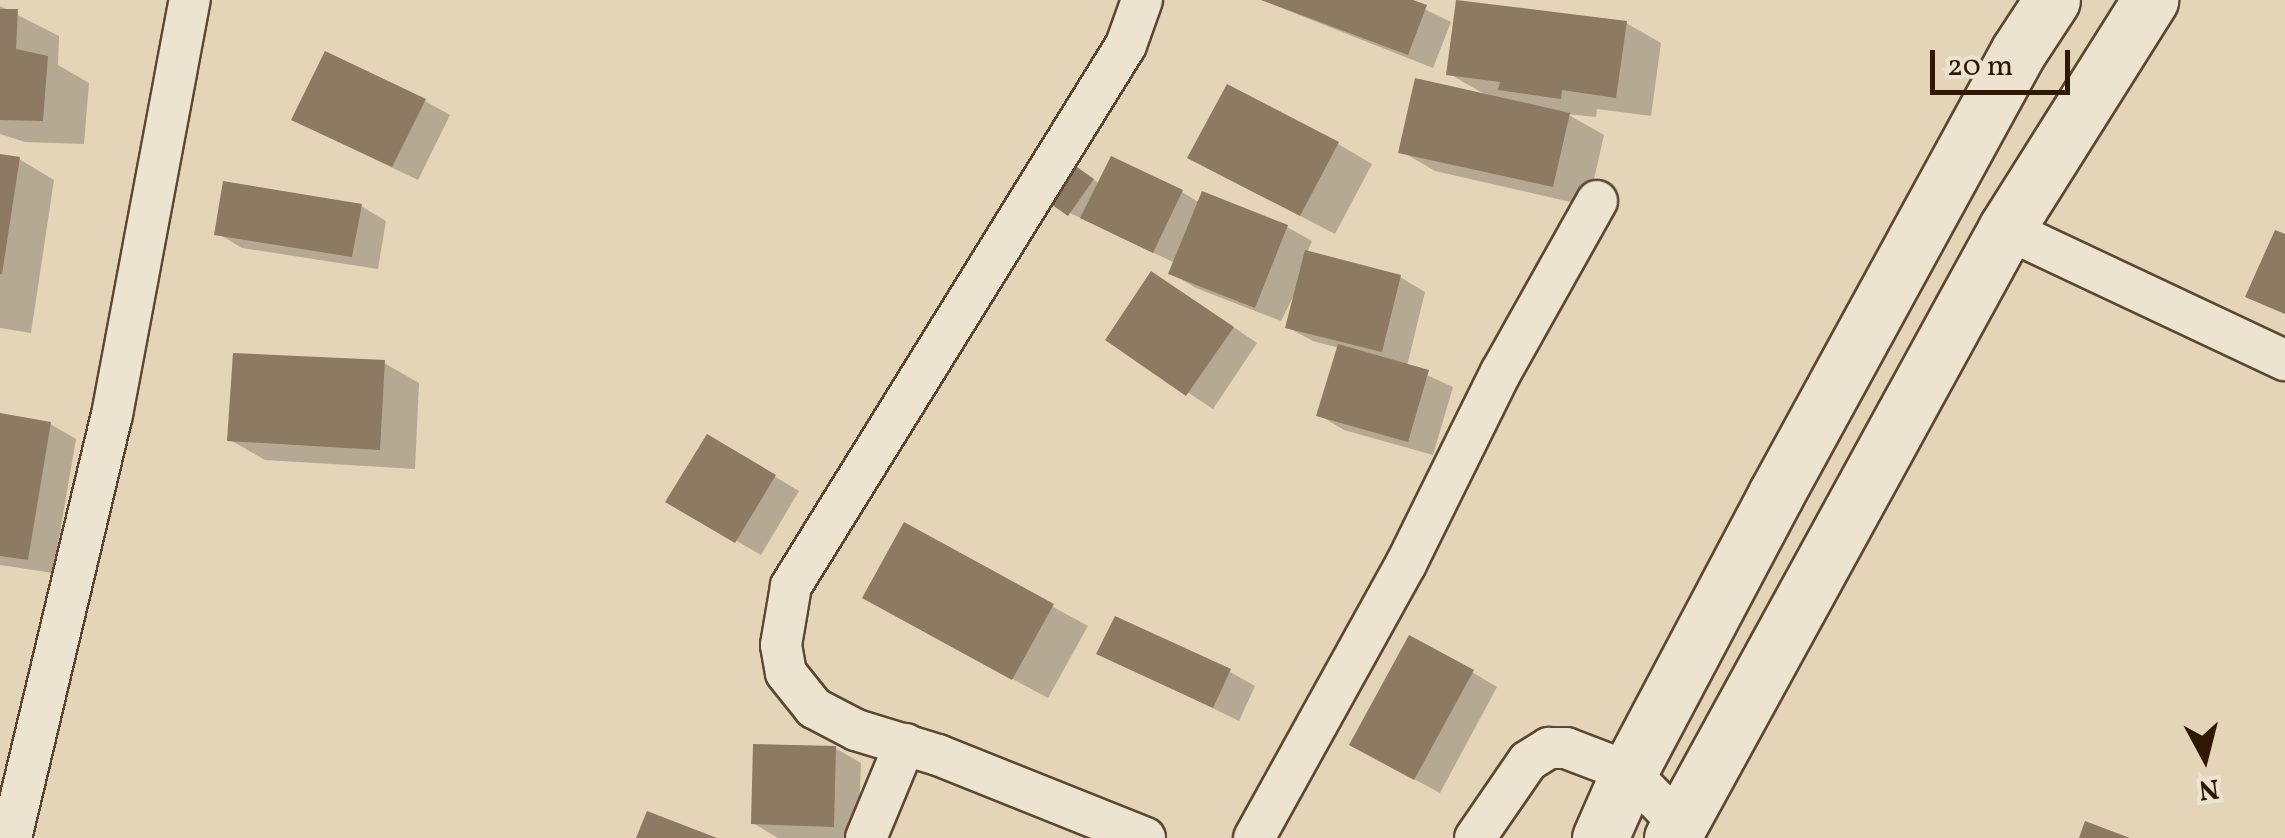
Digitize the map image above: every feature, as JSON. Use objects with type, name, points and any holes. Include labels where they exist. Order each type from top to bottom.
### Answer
[{"type":"main road","points":[[1600,838],[1630,772],[2018,52],[2052,0]]},
{"type":"main road","points":[[1676,833],[2006,228],[2150,0]]},
{"type":"street","points":[[11,838],[112,415],[190,0]]},
{"type":"street","points":[[1142,0],[1126,45],[791,586],[781,645],[786,673],[814,708],[856,730],[905,744],[1145,838]]},
{"type":"street","points":[[1254,838],[1406,564],[1501,372],[1598,200]]},
{"type":"street","points":[[2006,228],[2285,360]]},
{"type":"street","points":[[866,838],[905,744]]},
{"type":"street","points":[[1475,838],[1528,761],[1549,748],[1566,748],[1630,772],[1676,833]]},
{"type":"building","points":[[1261,0],[1413,0],[1427,5],[1408,55]]},
{"type":"building","points":[[1456,0],[1627,21],[1616,98],[1562,90],[1561,99],[1498,90],[1500,82],[1446,75]]},
{"type":"building","points":[[0,9],[18,9],[16,49],[48,56],[43,121],[0,120]]},
{"type":"building","points":[[325,51],[426,99],[392,167],[291,120]]},
{"type":"building","points":[[1415,78],[1570,113],[1553,187],[1398,153]]},
{"type":"building","points":[[1227,84],[1339,142],[1300,216],[1187,158]]},
{"type":"building","points":[[0,154],[20,157],[2,274],[0,274]]},
{"type":"building","points":[[1111,156],[1183,190],[1153,253],[1080,218]]},
{"type":"building","points":[[1074,165],[1094,179],[1068,216],[1048,202]]},
{"type":"building","points":[[223,181],[362,204],[352,257],[214,235]]},
{"type":"building","points":[[1202,191],[1288,225],[1255,308],[1168,274]]},
{"type":"building","points":[[2275,230],[2285,234],[2285,314],[2245,297]]},
{"type":"building","points":[[1305,250],[1401,275],[1382,352],[1285,328]]},
{"type":"building","points":[[1151,271],[1234,327],[1186,396],[1105,340]]},
{"type":"building","points":[[1338,344],[1429,370],[1408,442],[1316,416]]},
{"type":"building","points":[[233,353],[385,360],[380,450],[227,441]]},
{"type":"building","points":[[0,413],[51,422],[28,560],[0,556]]},
{"type":"building","points":[[707,434],[776,475],[735,543],[665,502]]},
{"type":"building","points":[[904,522],[1054,604],[1012,680],[862,598]]},
{"type":"building","points":[[1115,616],[1231,669],[1213,708],[1096,654]]},
{"type":"building","points":[[1409,635],[1474,670],[1414,780],[1349,745]]},
{"type":"building","points":[[753,744],[836,746],[834,827],[751,824]]},
{"type":"building","points":[[647,811],[717,838],[636,838]]},
{"type":"building","points":[[2085,821],[2130,838],[2079,838]]}]
